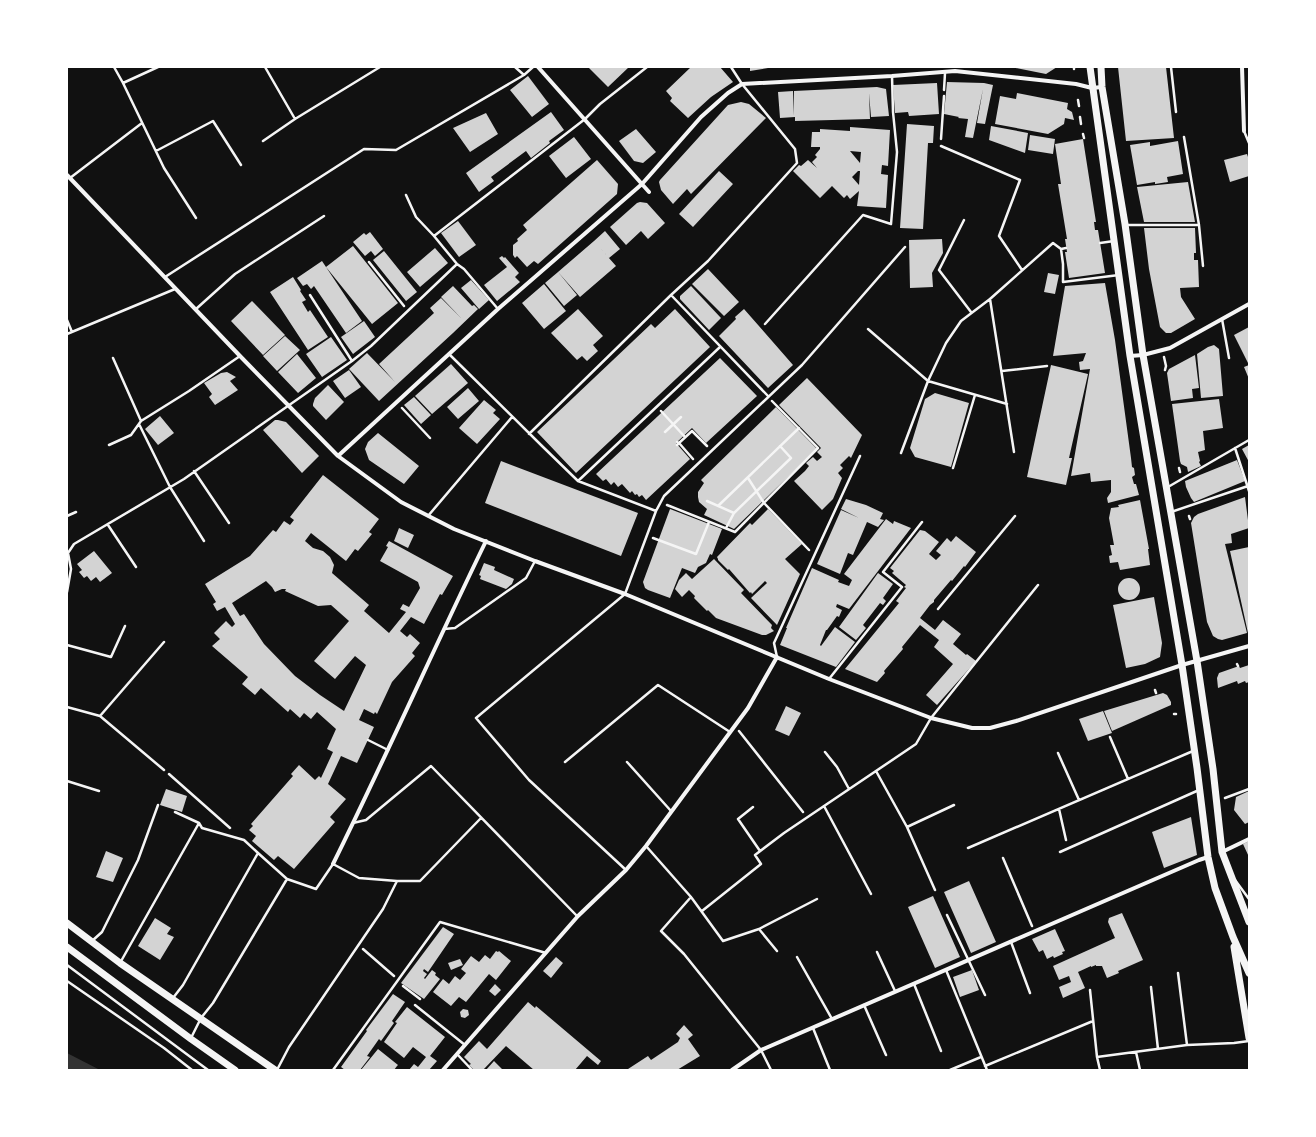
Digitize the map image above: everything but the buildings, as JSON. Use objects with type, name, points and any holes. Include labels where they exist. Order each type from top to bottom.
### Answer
[{"type":"main road","points":[[1090,67],[1130,356],[1182,666],[1195,750],[1208,857],[1215,888],[1249,973]]},
{"type":"main road","points":[[1101,67],[1102,86],[1125,224],[1143,355],[1197,661],[1213,769],[1222,852],[1249,922]]},
{"type":"main road","points":[[67,923],[120,963],[276,1070]]},
{"type":"main road","points":[[1233,936],[1249,1040]]},
{"type":"main road","points":[[67,947],[190,1039],[235,1070]]},
{"type":"street","points":[[538,67],[649,192]]},
{"type":"street","points":[[1242,67],[1244,130]]},
{"type":"street","points":[[338,456],[498,309],[642,184],[701,117],[728,93],[742,84],[945,73],[955,69],[1076,84],[1092,88],[1102,86]]},
{"type":"street","points":[[69,176],[240,356],[338,456],[401,502],[454,529],[625,594],[829,679],[931,718],[972,728],[990,728],[1016,721],[1197,661],[1249,646]]},
{"type":"street","points":[[1130,356],[1143,355],[1170,348],[1249,304]]},
{"type":"street","points":[[333,864],[354,823],[486,541]]},
{"type":"street","points":[[444,1070],[578,916],[626,870],[646,846],[748,708],[777,657]]},
{"type":"street","points":[[1222,852],[1249,839]]},
{"type":"street","points":[[732,1070],[761,1050],[1208,857]]},
{"type":"lane","points":[[114,67],[164,168],[196,218]]},
{"type":"lane","points":[[123,83],[158,67]]},
{"type":"lane","points":[[265,67],[295,120]]},
{"type":"lane","points":[[263,141],[380,67]]},
{"type":"lane","points":[[515,67],[524,75]]},
{"type":"lane","points":[[165,277],[364,149],[396,150],[524,75],[533,67]]},
{"type":"lane","points":[[434,236],[585,119],[600,104],[647,67]]},
{"type":"lane","points":[[529,434],[671,295],[708,261],[797,163],[795,149],[742,84],[731,67]]},
{"type":"lane","points":[[944,90],[945,73]]},
{"type":"lane","points":[[766,324],[863,215],[891,224],[897,152],[893,112],[892,76]]},
{"type":"lane","points":[[156,151],[213,121],[241,166]]},
{"type":"lane","points":[[69,176],[142,123]]},
{"type":"lane","points":[[1244,130],[1249,143]]},
{"type":"lane","points":[[1184,137],[1199,225],[1203,266]]},
{"type":"lane","points":[[941,146],[1020,180],[999,236],[1022,270]]},
{"type":"lane","points":[[406,195],[416,217],[457,264],[464,269],[498,309]]},
{"type":"lane","points":[[196,309],[234,274],[324,216]]},
{"type":"lane","points":[[964,220],[939,270],[971,313]]},
{"type":"lane","points":[[1125,224],[1199,225]]},
{"type":"lane","points":[[1100,243],[1115,240]]},
{"type":"lane","points":[[901,453],[928,381],[946,343],[961,321],[990,299],[1053,243],[1061,249],[1063,282],[1120,275]]},
{"type":"lane","points":[[626,870],[529,780],[476,718],[625,594],[656,510],[664,496],[802,365],[905,247]]},
{"type":"lane","points":[[1061,249],[1066,248]]},
{"type":"lane","points":[[67,592],[71,570],[68,554],[74,544],[184,479],[352,361],[372,346],[457,264]]},
{"type":"lane","points":[[67,334],[176,289]]},
{"type":"lane","points":[[310,295],[352,361]]},
{"type":"lane","points":[[671,295],[768,396]]},
{"type":"lane","points":[[990,299],[1014,452]]},
{"type":"lane","points":[[1222,319],[1229,358]]},
{"type":"lane","points":[[67,320],[72,332]]},
{"type":"lane","points":[[868,329],[928,381],[1007,404]]},
{"type":"lane","points":[[578,481],[720,347]]},
{"type":"lane","points":[[449,354],[578,481],[656,510]]},
{"type":"lane","points":[[109,445],[131,435],[140,422],[240,356]]},
{"type":"lane","points":[[113,358],[170,487],[204,541]]},
{"type":"lane","points":[[1002,371],[1047,366]]},
{"type":"lane","points":[[953,468],[975,395]]},
{"type":"lane","points":[[428,516],[512,417]]},
{"type":"lane","points":[[1166,488],[1249,440]]},
{"type":"lane","points":[[1235,448],[1249,491]]},
{"type":"lane","points":[[777,657],[774,643],[860,456]]},
{"type":"lane","points":[[194,472],[229,523]]},
{"type":"lane","points":[[1171,512],[1248,486]]},
{"type":"lane","points":[[67,516],[76,512]]},
{"type":"lane","points":[[938,609],[1015,516]]},
{"type":"lane","points":[[829,679],[902,587],[883,572],[922,522]]},
{"type":"lane","points":[[108,525],[136,567]]},
{"type":"lane","points":[[444,629],[456,628],[526,578],[535,561]]},
{"type":"lane","points":[[67,567],[71,570]]},
{"type":"lane","points":[[702,911],[761,864],[755,855],[760,850],[916,744],[931,718],[1038,585]]},
{"type":"lane","points":[[67,645],[111,657],[126,626]]},
{"type":"lane","points":[[100,716],[164,642]]},
{"type":"lane","points":[[566,762],[658,685],[730,732]]},
{"type":"lane","points":[[67,707],[100,716],[164,770]]},
{"type":"lane","points":[[1110,737],[1128,779]]},
{"type":"lane","points":[[368,740],[388,750]]},
{"type":"lane","points":[[968,848],[1195,750]]},
{"type":"lane","points":[[824,752],[837,767],[849,789]]},
{"type":"lane","points":[[1058,753],[1079,800]]},
{"type":"lane","points":[[626,762],[671,811]]},
{"type":"lane","points":[[354,823],[366,820],[431,766],[578,916]]},
{"type":"lane","points":[[876,771],[907,827],[935,890]]},
{"type":"lane","points":[[67,781],[99,791]]},
{"type":"lane","points":[[1060,852],[1200,790]]},
{"type":"lane","points":[[92,942],[102,932],[138,860],[158,805]]},
{"type":"lane","points":[[907,827],[954,805]]},
{"type":"lane","points":[[824,806],[871,894]]},
{"type":"lane","points":[[753,807],[738,819],[760,850]]},
{"type":"lane","points":[[1059,809],[1066,840]]},
{"type":"lane","points":[[175,812],[199,823],[202,828],[244,840],[287,879],[316,889],[333,864],[359,878],[420,881],[481,818]]},
{"type":"lane","points":[[120,963],[199,823]]},
{"type":"lane","points":[[646,846],[691,897],[723,941],[759,929],[817,899]]},
{"type":"lane","points":[[172,999],[183,985],[258,853]]},
{"type":"lane","points":[[1229,871],[1249,899]]},
{"type":"lane","points":[[190,1039],[201,1018],[213,1003],[287,879]]},
{"type":"lane","points":[[276,1070],[289,1048],[383,909],[397,881]]},
{"type":"lane","points":[[1245,892],[1249,890]]},
{"type":"lane","points":[[691,897],[661,931],[684,954],[761,1050],[771,1070]]},
{"type":"lane","points":[[947,915],[985,994]]},
{"type":"lane","points":[[333,1070],[440,922],[546,953]]},
{"type":"lane","points":[[759,929],[777,951]]},
{"type":"lane","points":[[1011,942],[1030,993]]},
{"type":"lane","points":[[877,952],[896,992]]},
{"type":"lane","points":[[797,957],[833,1019]]},
{"type":"lane","points":[[946,970],[986,1070]]},
{"type":"lane","points":[[1178,973],[1187,1045]]},
{"type":"lane","points":[[914,984],[941,1051]]},
{"type":"lane","points":[[1151,987],[1158,1049]]},
{"type":"lane","points":[[1090,990],[1097,1057],[1100,1070]]},
{"type":"lane","points":[[415,1005],[465,1045]]},
{"type":"lane","points":[[864,1005],[886,1055]]},
{"type":"lane","points":[[985,1066],[1093,1021]]},
{"type":"lane","points":[[813,1028],[830,1070]]},
{"type":"lane","points":[[1097,1057],[1187,1045],[1234,1043],[1249,1040]]},
{"type":"lane","points":[[1136,1052],[1140,1070]]},
{"type":"lane","points":[[457,1054],[472,1070]]},
{"type":"lane","points":[[950,1070],[981,1057]]},
{"type":"path","points":[[1171,67],[1176,112]]},
{"type":"path","points":[[941,146],[944,90]]},
{"type":"path","points":[[1078,100],[1079,106]]},
{"type":"path","points":[[1080,117],[1081,124]]},
{"type":"path","points":[[1083,134],[1084,138]]},
{"type":"path","points":[[369,262],[408,311]]},
{"type":"path","points":[[1165,370],[1166,366]]},
{"type":"path","points":[[660,502],[735,532],[818,448],[768,396]]},
{"type":"path","points":[[396,402],[430,438]]},
{"type":"path","points":[[662,412],[685,437]]},
{"type":"path","points":[[665,432],[681,417]]},
{"type":"path","points":[[718,506],[799,428]]},
{"type":"path","points":[[698,464],[678,443],[692,430],[711,451]]},
{"type":"path","points":[[726,528],[734,513],[791,458],[780,446]]},
{"type":"path","points":[[1179,468],[1180,472]]},
{"type":"path","points":[[748,478],[764,503],[814,556]]},
{"type":"path","points":[[707,501],[734,513]]},
{"type":"path","points":[[658,540],[696,554],[709,522]]},
{"type":"path","points":[[735,725],[807,817]]},
{"type":"path","points":[[164,770],[244,840]]},
{"type":"path","points":[[1216,802],[1249,789]]},
{"type":"path","points":[[1003,858],[1034,932]]},
{"type":"path","points":[[67,965],[208,1070]]},
{"type":"path","points":[[67,981],[164,1048],[192,1070]]},
{"type":"shaded area","points":[[67,1053],[100,1070],[67,1070]]}]
